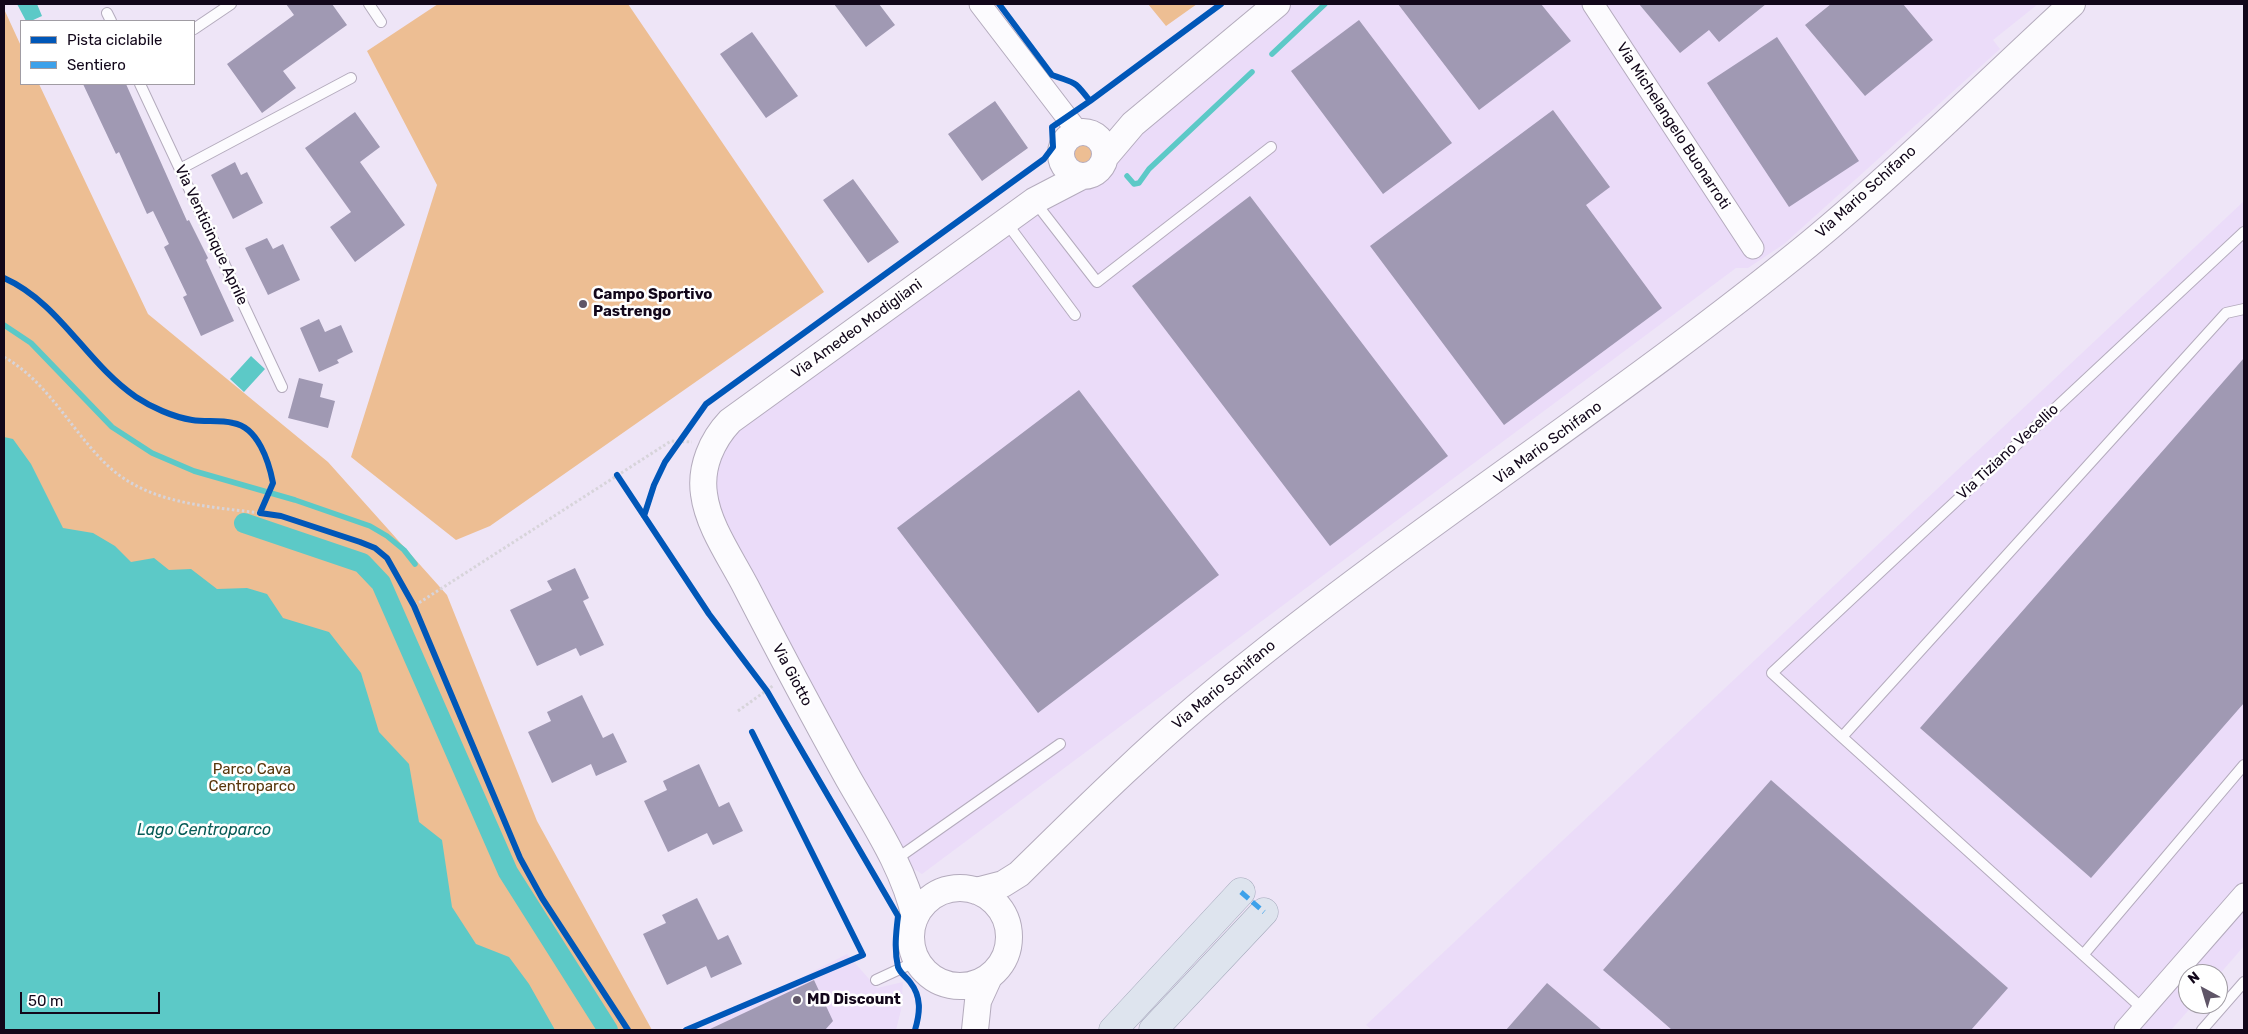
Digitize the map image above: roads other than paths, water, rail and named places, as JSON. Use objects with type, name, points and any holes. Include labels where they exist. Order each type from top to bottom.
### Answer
[{"type":"highway","points":[[1113,1030],[1241,892]]},
{"type":"highway","points":[[1153,1030],[1264,912]]},
{"type":"street","points":[[980,4],[1079,145]]},
{"type":"street","name":"Via Amedeo Modigliani","points":[[704,476],[712,446],[730,421],[1034,201],[1079,145],[1133,124],[1277,4]]},
{"type":"street","name":"Via Michelangelo Buonarroti","points":[[1593,4],[1753,248]]},
{"type":"street","name":"Via Mario Schifano","points":[[976,891],[1003,884],[1018,874],[1164,735],[1234,675],[1438,522],[1616,394],[1808,244],[1871,190],[2072,4]]},
{"type":"street","name":"Via Giotto","points":[[704,476],[704,493],[711,518],[790,673],[896,864],[915,918]]},
{"type":"street","name":"Via Giotto","points":[[896,864],[920,885],[943,891]]},
{"type":"street","points":[[1007,923],[995,903],[976,891],[959,888],[943,891],[924,904],[915,918],[911,937],[917,960],[930,976],[949,985],[974,984],[989,977],[1000,966],[1006,953],[1009,938],[1007,923],[1018,874]]},
{"type":"street","points":[[2125,1030],[2244,894]]},
{"type":"street","points":[[974,1030],[978,1001],[989,977]]},
{"type":"street","points":[[949,985],[969,1014],[974,1030]]},
{"type":"lane","points":[[195,28],[231,4]]},
{"type":"lane","points":[[369,4],[382,22]]},
{"type":"lane","points":[[180,169],[351,78]]},
{"type":"lane","name":"Via Venticinque Aprile","points":[[140,85],[282,387]]},
{"type":"lane","points":[[1034,201],[1097,282],[1271,146]]},
{"type":"lane","points":[[1005,222],[1075,314]]},
{"type":"lane","name":"Via Tiziano Vecellio","points":[[1842,737],[1772,673],[2244,232]]},
{"type":"lane","points":[[2143,1009],[1842,737],[2226,313],[2244,309]]},
{"type":"lane","points":[[896,864],[1060,744]]},
{"type":"lane","points":[[2083,955],[2244,765]]},
{"type":"lane","points":[[876,980],[917,960]]},
{"type":"lane","points":[[2202,1030],[2244,982]]},
{"type":"water","points":[[17,4],[37,4],[42,16],[33,20],[25,20]]},
{"type":"water","points":[[251,356],[265,369],[244,392],[230,379]]},
{"type":"water","name":"Lago Centroparco","points":[[4,437],[13,439],[31,464],[63,528],[93,533],[115,546],[131,562],[154,558],[169,570],[191,569],[217,589],[247,588],[267,594],[283,618],[329,632],[361,673],[379,732],[409,764],[419,822],[442,840],[452,907],[476,944],[509,957],[529,984],[555,1030],[4,1030]]},
{"type":"waterway","points":[[1272,54],[1325,4]]},
{"type":"waterway","points":[[1127,176],[1134,184],[1139,183],[1149,169],[1252,72]]},
{"type":"waterway","points":[[4,325],[31,343],[112,427],[152,453],[194,471],[295,500],[370,526],[387,536],[404,550],[415,564]]},
{"type":"waterway","points":[[244,523],[362,563],[381,583],[508,872],[608,1030]]},
{"type":"place","name":"Campo Sportivo Pastrengo","points":[[583,304]]},
{"type":"place","name":"MD Discount","points":[[797,1000]]},
{"type":"park label","name":"Parco Cava Centroparco","points":[[252,778]]}]
